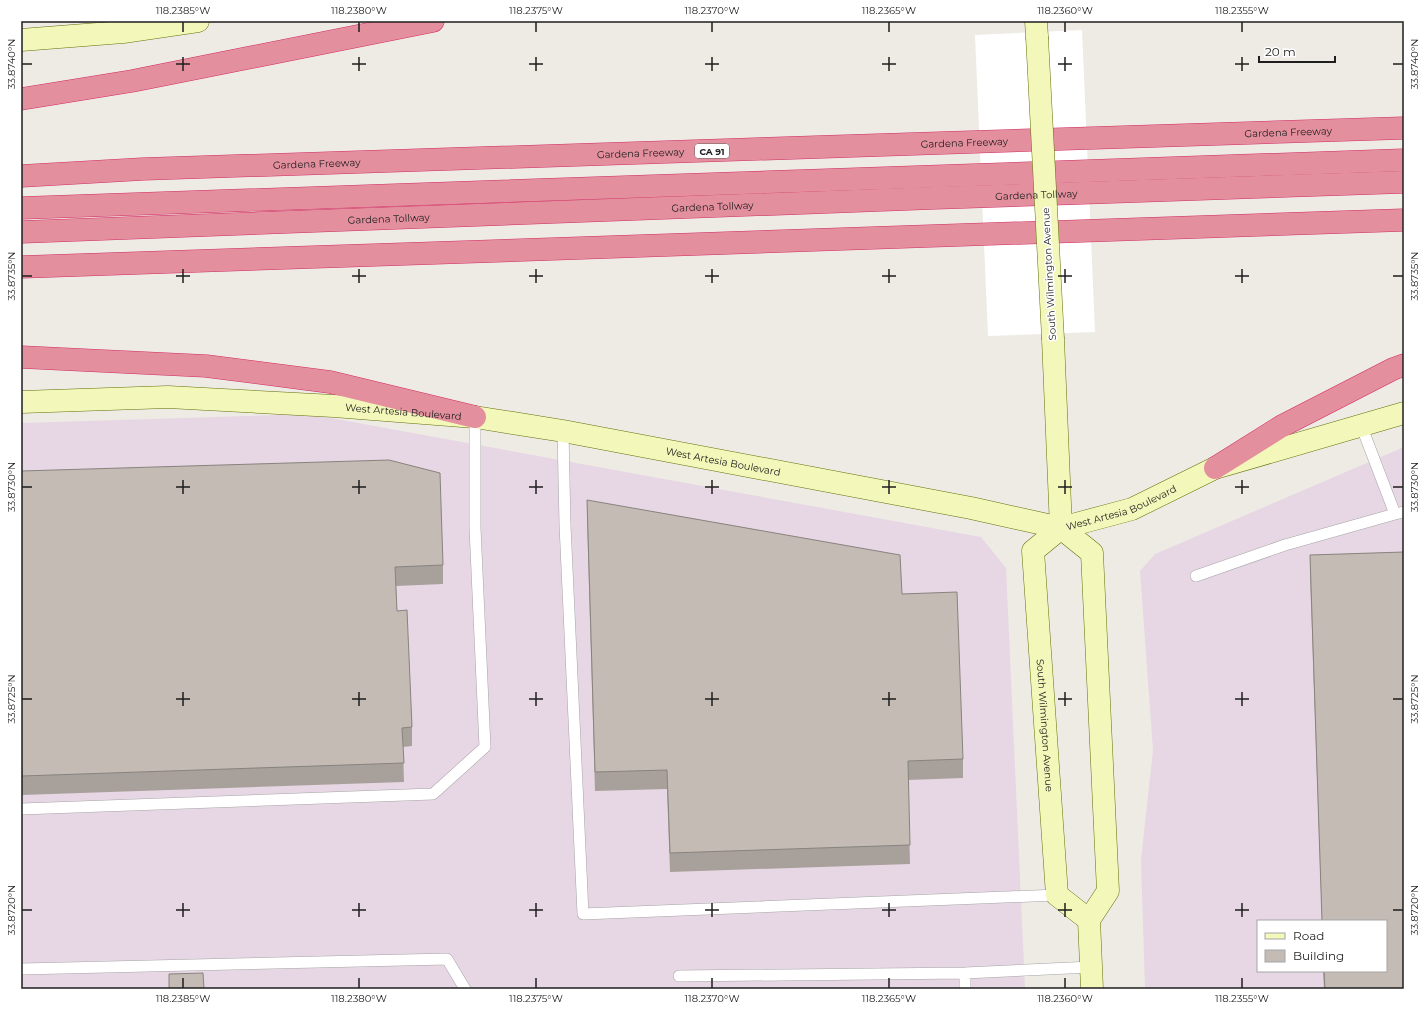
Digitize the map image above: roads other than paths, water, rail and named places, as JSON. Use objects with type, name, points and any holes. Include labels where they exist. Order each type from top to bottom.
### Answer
[{"type":"highway","points":[[21,99],[132,82],[433,21]]},
{"type":"highway","name":"Gardena Freeway","points":[[21,176],[151,169],[1404,128]]},
{"type":"highway","name":"Gardena Tollway","points":[[21,208],[1404,160]]},
{"type":"highway","name":"Gardena Tollway","points":[[21,232],[1404,182]]},
{"type":"highway","points":[[21,267],[1404,220]]},
{"type":"highway","points":[[21,357],[206,366],[330,382],[474,417]]},
{"type":"highway","points":[[1215,468],[1282,426],[1393,369],[1404,365]]},
{"type":"main road","points":[[21,40],[100,28],[123,32],[198,21]]},
{"type":"main road","name":"South Wilmington Avenue","points":[[1037,29],[1062,528],[1033,551],[1057,895]]},
{"type":"main road","name":"West Artesia Boulevard","points":[[21,402],[168,397],[334,406],[474,417],[563,431],[972,508],[1062,528],[1132,509],[1215,468],[1404,413]]},
{"type":"main road","points":[[1062,528],[1092,553],[1108,891],[1089,920],[1092,989]]},
{"type":"main road","points":[[1057,895],[1089,920]]},
{"type":"lane","points":[[21,809],[433,794],[485,747],[474,528],[474,417]]},
{"type":"lane","points":[[1196,576],[1285,545],[1399,513],[1362,425]]},
{"type":"lane","points":[[563,431],[565,532],[583,914],[1057,895]]},
{"type":"lane","points":[[21,969],[447,959],[465,989]]},
{"type":"lane","points":[[679,976],[759,974],[965,974],[1092,967]]},
{"type":"lane","points":[[965,974],[965,989]]}]
